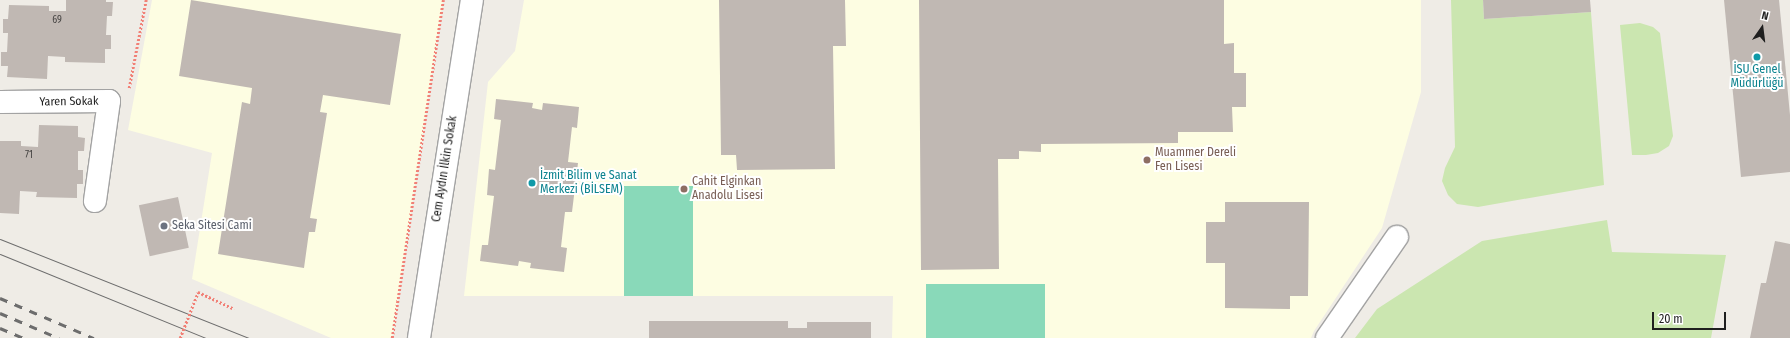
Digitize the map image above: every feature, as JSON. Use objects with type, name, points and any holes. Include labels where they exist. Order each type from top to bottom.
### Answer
[{"type":"street","name":"Cem Aydın İlkin Sokak","points":[[419,338],[472,0]]},
{"type":"street","name":"Yaren Sokak","points":[[0,102],[109,101],[94,202]]},
{"type":"street","points":[[1327,338],[1397,237]]},
{"type":"path","points":[[392,338],[443,0]]},
{"type":"path","points":[[180,338],[198,292],[234,309]]},
{"type":"shaded area","points":[[152,0],[443,0],[392,338],[331,338],[192,279],[212,153],[128,130]]},
{"type":"shaded area","points":[[524,0],[1421,0],[1421,92],[1382,228],[1314,331],[1311,338],[892,338],[893,296],[464,296],[488,82],[515,51]]},
{"type":"green space","points":[[1451,0],[1483,0],[1484,19],[1591,12],[1604,185],[1478,207],[1457,204],[1448,195],[1442,181],[1445,168],[1455,147]]},
{"type":"green space","points":[[1640,23],[1653,27],[1660,33],[1673,136],[1669,146],[1658,153],[1632,155],[1620,25]]},
{"type":"green space","points":[[624,186],[693,186],[693,296],[624,296]]},
{"type":"green space","points":[[1607,220],[1612,252],[1726,255],[1711,338],[1355,338],[1377,309],[1482,241]]},
{"type":"green space","points":[[926,284],[1045,284],[1045,338],[926,338]]},
{"type":"building","points":[[66,0],[106,0],[106,2],[113,2],[112,16],[107,16],[106,35],[111,35],[111,49],[105,49],[105,63],[65,62],[65,57],[48,56],[47,79],[7,77],[8,66],[1,66],[1,52],[7,52],[8,33],[3,33],[3,19],[8,19],[9,5],[49,6],[49,11],[66,11]]},
{"type":"building","points":[[191,0],[401,34],[390,105],[323,95],[320,112],[327,113],[310,218],[317,219],[315,232],[309,232],[304,268],[218,254],[242,102],[250,104],[252,88],[179,76]]},
{"type":"building","points":[[719,0],[845,0],[846,46],[833,46],[835,169],[737,170],[736,155],[721,155]]},
{"type":"building","points":[[919,0],[1224,0],[1224,44],[1234,43],[1234,73],[1246,73],[1246,107],[1232,107],[1233,132],[1178,132],[1178,143],[1041,144],[1041,152],[1019,151],[1019,159],[998,159],[999,269],[921,270]]},
{"type":"building","points":[[1483,0],[1590,0],[1591,12],[1484,19]]},
{"type":"building","name":"İSU Genel Müdürlüğü","points":[[1724,0],[1779,0],[1790,115],[1790,172],[1741,177]]},
{"type":"building","name":"İzmit Bilim ve Sanat Merkezi (BİLSEM)","points":[[496,99],[533,103],[532,108],[542,110],[543,103],[579,107],[577,128],[572,127],[568,162],[578,163],[572,212],[565,212],[561,247],[567,248],[564,272],[530,268],[531,263],[519,261],[518,266],[480,261],[482,245],[488,245],[494,196],[487,195],[489,169],[495,170],[501,120],[494,119]]},
{"type":"building","points":[[39,125],[78,126],[78,137],[85,138],[84,151],[78,151],[78,170],[83,170],[83,184],[77,184],[77,198],[36,197],[37,192],[20,191],[19,214],[0,213],[0,141],[21,141],[21,146],[38,147]]},
{"type":"building","name":"Seka Sitesi Cami","points":[[178,197],[189,248],[150,256],[139,205]]},
{"type":"building","points":[[1225,202],[1309,202],[1308,296],[1290,296],[1290,309],[1225,308],[1225,263],[1206,263],[1206,222],[1225,222]]},
{"type":"building","points":[[1775,241],[1790,244],[1790,338],[1750,338],[1761,283],[1766,283]]},
{"type":"building","points":[[649,321],[788,321],[788,328],[807,328],[807,322],[871,322],[871,338],[649,338]]},
{"type":"tram line","points":[[0,239],[249,338]]},
{"type":"tram line","points":[[0,254],[206,338]]},
{"type":"railway","points":[[0,298],[94,338]]},
{"type":"railway","points":[[0,313],[59,338]]},
{"type":"railway","points":[[0,328],[24,338]]},
{"type":"place","name":"İSU Genel Müdürlüğü","points":[[1757,57]]},
{"type":"place","name":"Muammer Dereli Fen Lisesi","points":[[1147,160]]},
{"type":"place","name":"İzmit Bilim ve Sanat Merkezi (BİLSEM)","points":[[532,183]]},
{"type":"place","name":"Cahit Elginkan Anadolu Lisesi","points":[[684,189]]},
{"type":"place","name":"Seka Sitesi Cami","points":[[164,226]]}]
